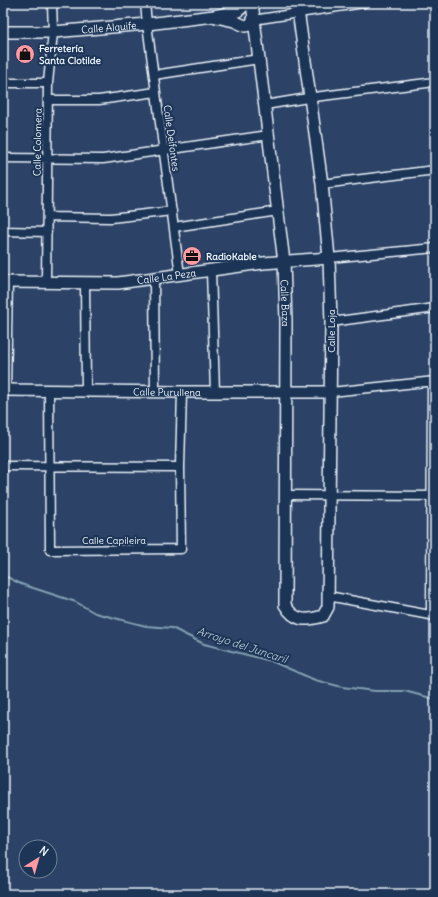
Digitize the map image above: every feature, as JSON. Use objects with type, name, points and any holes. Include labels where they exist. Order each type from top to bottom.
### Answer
[{"type":"street","name":"Calle Colomera","points":[[46,282],[48,83],[53,32],[52,3]]},
{"type":"street","name":"Calle Deifontes","points":[[145,3],[180,275]]},
{"type":"street","name":"Calle Alquife","points":[[3,32],[53,32],[147,24],[214,16],[238,11],[247,3]]},
{"type":"street","name":"Calle Baza","points":[[252,3],[284,262],[286,321],[285,605]]},
{"type":"street","name":"Calle Alquife","points":[[214,16],[234,21],[245,26],[250,26],[253,20],[297,8],[364,3]]},
{"type":"street","name":"Calle Loja","points":[[285,605],[290,613],[299,618],[310,620],[323,616],[328,606],[331,392],[329,258],[322,184],[297,8]]},
{"type":"street","points":[[154,75],[258,59]]},
{"type":"street","points":[[265,106],[310,98],[435,82]]},
{"type":"street","points":[[3,83],[48,83]]},
{"type":"street","points":[[48,100],[99,100],[156,92]]},
{"type":"street","points":[[3,158],[103,159],[269,135]]},
{"type":"street","points":[[322,184],[435,170]]},
{"type":"street","points":[[47,217],[111,218],[172,211]]},
{"type":"street","points":[[174,226],[278,211]]},
{"type":"street","points":[[3,231],[47,232]]},
{"type":"street","points":[[329,258],[435,248]]},
{"type":"street","name":"Calle La Peza","points":[[5,282],[118,283],[263,263],[329,258]]},
{"type":"street","points":[[211,271],[216,392]]},
{"type":"street","points":[[154,278],[155,391]]},
{"type":"street","points":[[4,390],[5,282]]},
{"type":"street","points":[[85,282],[86,390]]},
{"type":"street","points":[[331,322],[435,308]]},
{"type":"street","points":[[328,596],[433,615],[433,381],[331,392]]},
{"type":"street","name":"Calle Purullena","points":[[4,390],[331,392]]},
{"type":"street","name":"Calle Capileira","points":[[49,390],[50,550],[181,549],[180,467],[182,392]]},
{"type":"street","points":[[3,466],[180,467]]},
{"type":"street","points":[[286,495],[330,494],[434,496]]},
{"type":"waterway","name":"Arroyo del Juncaril","points":[[3,575],[21,584],[76,602],[95,613],[146,626],[172,628],[204,644],[271,661],[315,680],[342,687],[375,691],[404,691],[435,699]]},
{"type":"place","name":"Ferretería Santa Clotilde","points":[[25,54]]},
{"type":"place","name":"RadioKable","points":[[192,256]]}]
